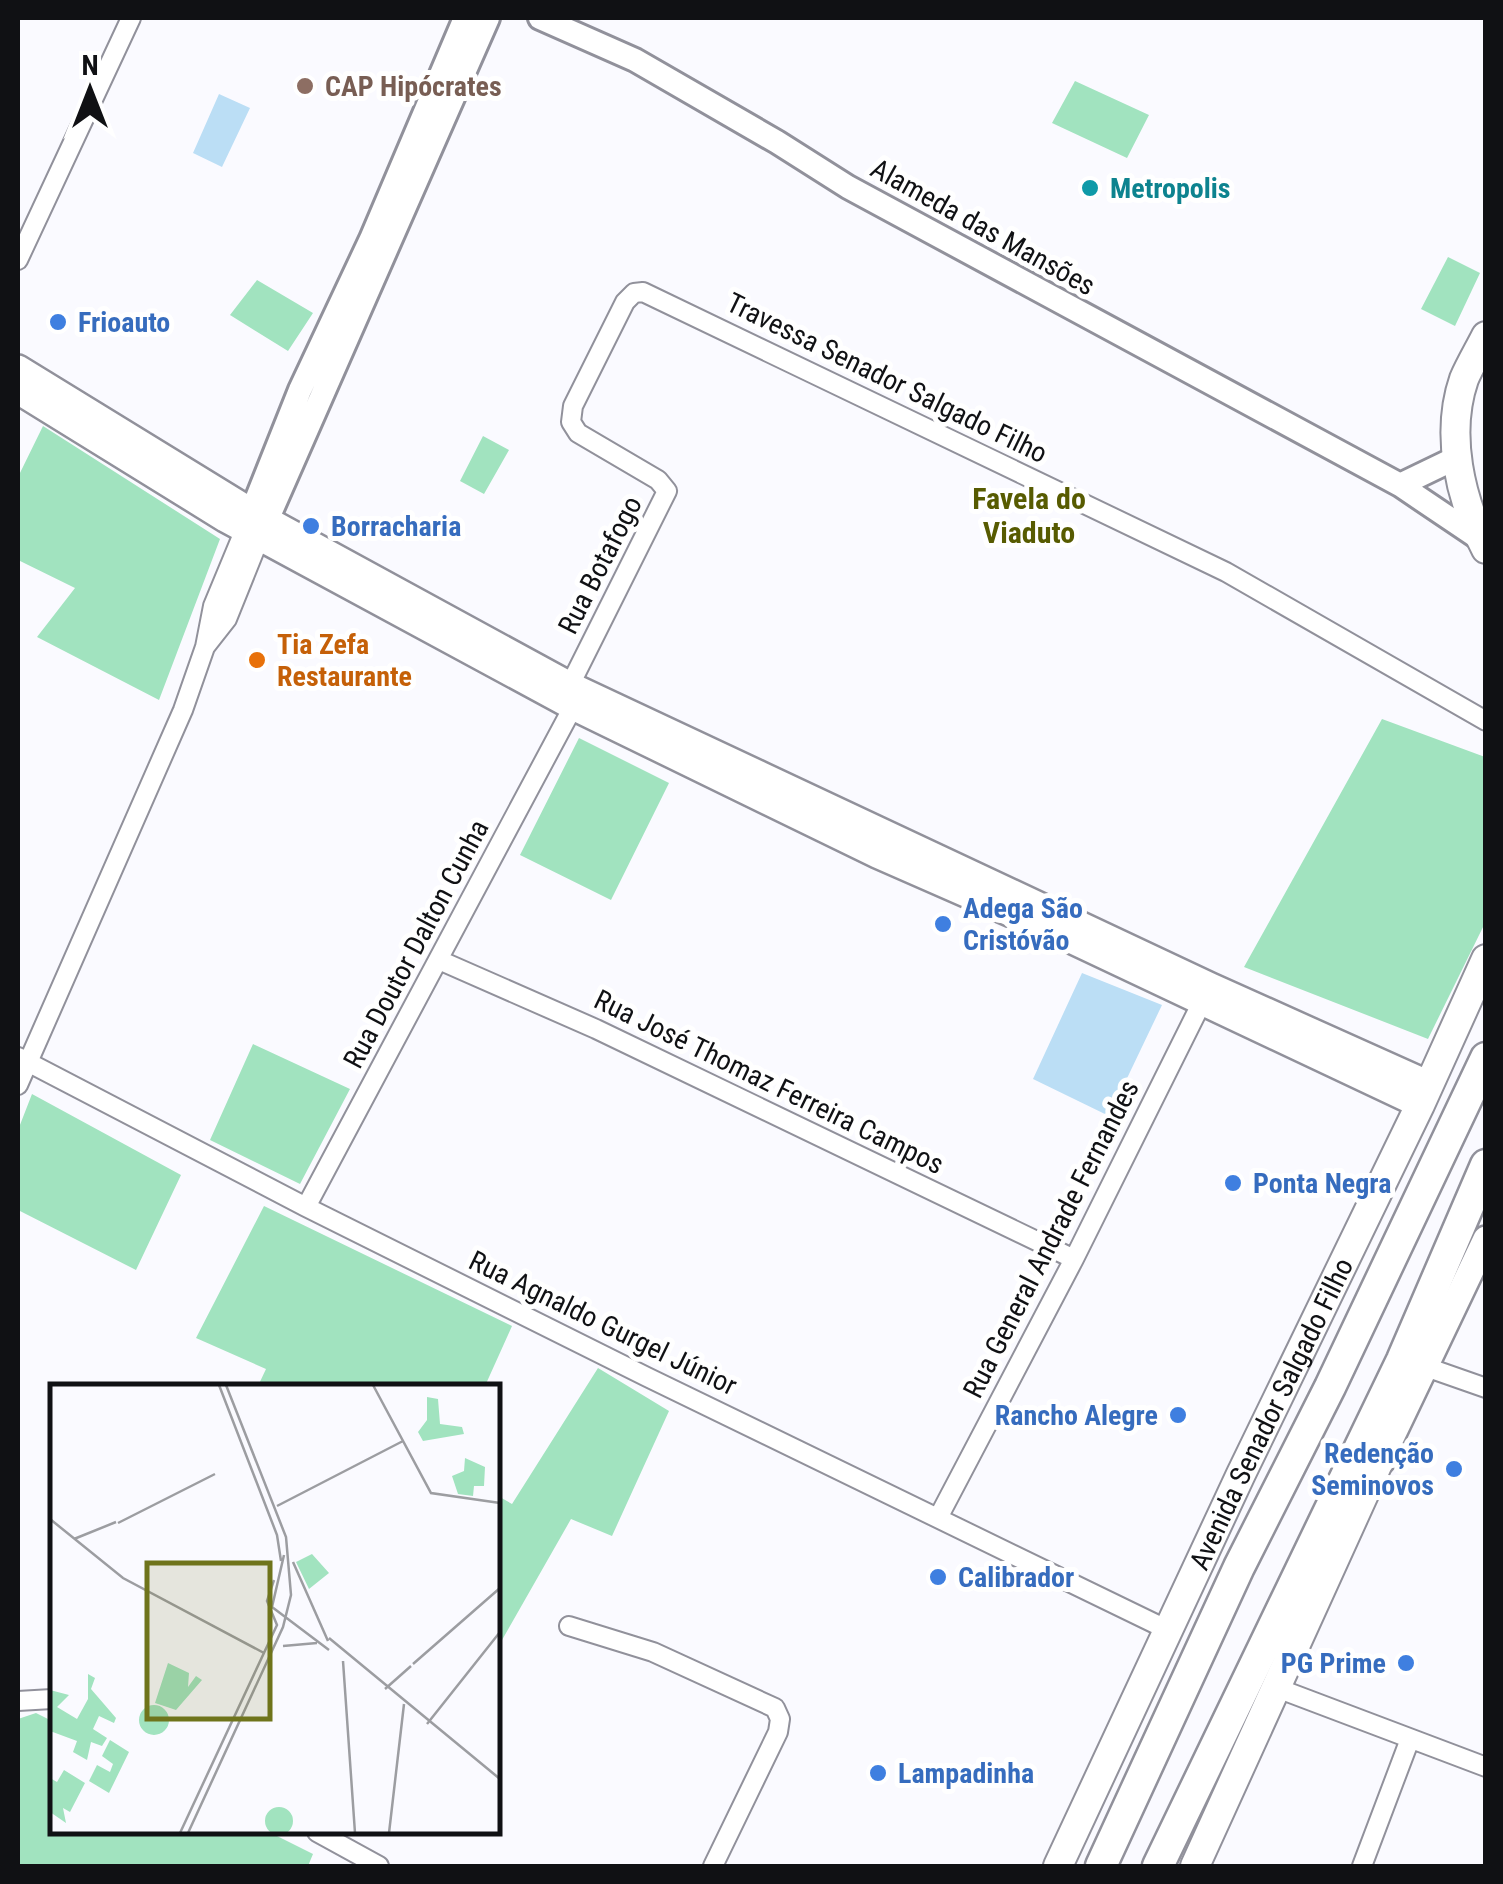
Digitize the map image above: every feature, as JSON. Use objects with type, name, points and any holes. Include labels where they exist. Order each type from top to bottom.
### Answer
[{"type":"highway","name":"Avenida Senador Salgado Filho","points":[[1101,1866],[1239,1566],[1330,1388],[1486,1058]]},
{"type":"highway","points":[[1380,1459],[1486,1165]]},
{"type":"highway","points":[[1158,1866],[1414,1363]]},
{"type":"main road","points":[[1483,544],[1466,503],[1456,458],[1456,424],[1464,379],[1486,336]]},
{"type":"main road","points":[[18,368],[256,524]]},
{"type":"main road","points":[[18,391],[572,696],[877,854],[1207,994],[1425,1095]]},
{"type":"main road","name":"Avenida Senador Salgado Filho","points":[[1058,1866],[1486,959]]},
{"type":"main road","points":[[1414,1363],[1486,1240]]},
{"type":"main road","points":[[1195,1866],[1380,1459]]},
{"type":"street","points":[[18,260],[131,18]]},
{"type":"street","points":[[292,439],[300,390],[371,240],[465,18]]},
{"type":"street","points":[[18,1085],[22,1060],[182,710],[205,647],[214,606],[256,524],[488,18]]},
{"type":"street","name":"Alameda das Mansões","points":[[540,18],[635,60],[778,142],[848,188],[1400,485],[1483,544]]},
{"type":"street","name":"Travessa Senador Salgado Filho","points":[[631,295],[643,292],[657,296],[1226,572],[1486,721]]},
{"type":"street","name":"Rua Botafogo","points":[[572,696],[667,491],[664,484],[578,433],[571,425],[573,406],[631,295]]},
{"type":"street","points":[[1400,485],[1456,458]]},
{"type":"street","name":"Rua Doutor Dalton Cunha","points":[[306,1208],[439,960],[572,696]]},
{"type":"street","name":"Rua José Thomaz Ferreira Campos","points":[[439,960],[596,1029],[1074,1259]]},
{"type":"street","name":"Rua General Andrade Fernandes","points":[[939,1516],[1207,994]]},
{"type":"street","name":"Rua Agnaldo Gurgel Júnior","points":[[22,1060],[306,1208],[1168,1630]]},
{"type":"street","points":[[1414,1363],[1486,1388]]},
{"type":"street","points":[[569,1626],[653,1652],[775,1708],[780,1720],[778,1732],[713,1866]]},
{"type":"street","points":[[1276,1688],[1486,1767]]},
{"type":"street","points":[[18,1701],[50,1700]]},
{"type":"street","points":[[1362,1866],[1410,1738]]},
{"type":"street","points":[[321,1834],[379,1866]]},
{"type":"green space","points":[[1075,81],[1149,115],[1127,158],[1052,123]]},
{"type":"green space","points":[[1448,257],[1480,273],[1455,326],[1421,309]]},
{"type":"green space","points":[[257,280],[313,313],[288,351],[230,315]]},
{"type":"green space","points":[[43,426],[220,539],[159,700],[37,637],[75,588],[18,560],[18,477]]},
{"type":"green space","points":[[483,436],[509,450],[484,494],[460,481]]},
{"type":"green space","points":[[1382,719],[1485,757],[1485,923],[1428,1039],[1244,967]]},
{"type":"green space","points":[[579,738],[669,783],[611,900],[520,855]]},
{"type":"green space","points":[[253,1044],[350,1089],[300,1184],[210,1140]]},
{"type":"green space","points":[[32,1094],[181,1175],[136,1270],[18,1210],[18,1130]]},
{"type":"green space","points":[[264,1206],[512,1326],[486,1384],[259,1384],[266,1369],[196,1338]]},
{"type":"green space","points":[[598,1368],[669,1411],[612,1536],[571,1519],[502,1640],[500,1497],[512,1504]]},
{"type":"green space","points":[[36,1713],[50,1720],[50,1834],[273,1834],[313,1854],[308,1866],[18,1866],[18,1719]]},
{"type":"water","points":[[219,94],[250,108],[222,167],[193,153]]},
{"type":"water","points":[[1082,973],[1162,1005],[1109,1116],[1033,1079]]},
{"type":"place","name":"CAP Hipócrates","points":[[305,86]]},
{"type":"place","name":"Metropolis","points":[[1090,188]]},
{"type":"place","name":"Frioauto","points":[[58,322]]},
{"type":"place","name":"Borracharia","points":[[311,526]]},
{"type":"place","name":"Tia Zefa Restaurante","points":[[257,660]]},
{"type":"place","name":"Adega São Cristóvão","points":[[943,924]]},
{"type":"place","name":"Ponta Negra","points":[[1233,1183]]},
{"type":"place","name":"Rancho Alegre","points":[[1178,1415]]},
{"type":"place","name":"Redenção Seminovos","points":[[1454,1469]]},
{"type":"place","name":"Calibrador","points":[[938,1577]]},
{"type":"place","name":"PG Prime","points":[[1406,1663]]},
{"type":"place","name":"Lampadinha","points":[[878,1773]]},
{"type":"district","name":"Favela do Viaduto","points":[[1029,515]]}]
